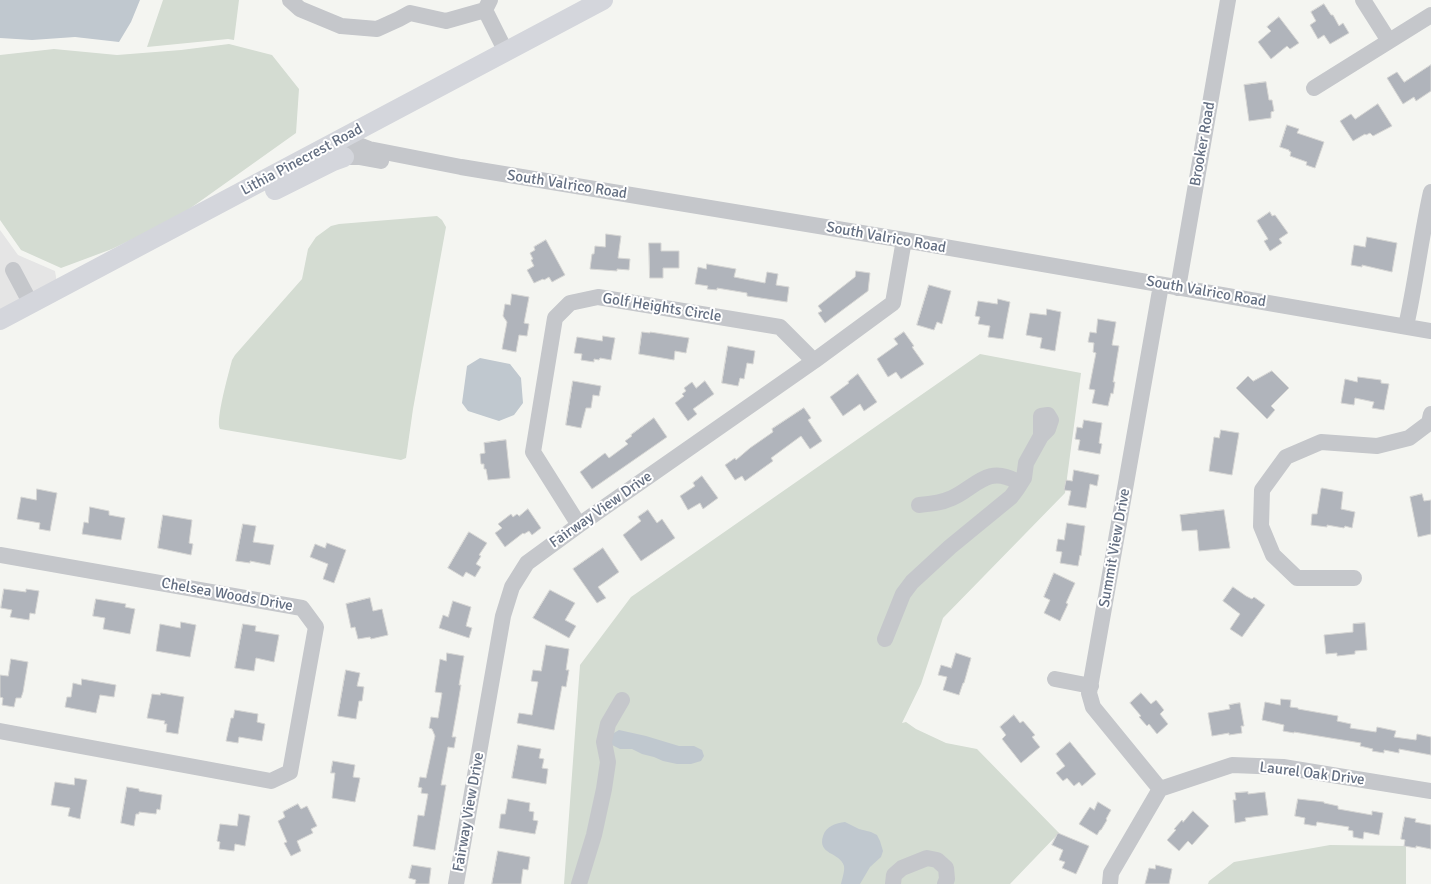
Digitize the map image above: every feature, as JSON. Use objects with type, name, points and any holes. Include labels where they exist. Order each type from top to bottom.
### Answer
[{"type":"main road","name":"Lithia Pinecrest Road","points":[[0,320],[166,232],[344,147],[506,52],[603,0]]},
{"type":"street","points":[[290,0],[300,9],[341,26],[377,29],[410,13],[446,21],[487,5],[506,52]]},
{"type":"street","name":"Brooker Road","points":[[1178,288],[1228,0]]},
{"type":"street","points":[[1363,0],[1389,41]]},
{"type":"street","points":[[1314,88],[1431,15]]},
{"type":"street","name":"South Valrico Road","points":[[344,147],[356,144],[369,149],[461,167],[904,240],[1431,331]]},
{"type":"street","points":[[1406,326],[1431,192]]},
{"type":"street","name":"Fairway View Drive","points":[[456,884],[503,616],[512,587],[527,563],[814,361],[892,303],[904,240]]},
{"type":"street","points":[[13,270],[31,304]]},
{"type":"street","name":"Summit View Drive","points":[[1160,789],[1093,707],[1089,693],[1161,285]]},
{"type":"street","name":"Golf Heights Circle","points":[[579,525],[533,452],[555,318],[570,303],[598,297],[780,327],[814,361]]},
{"type":"street","points":[[1354,578],[1297,578],[1273,555],[1261,526],[1262,490],[1286,457],[1321,442],[1377,446],[1409,438],[1429,423],[1431,414]]},
{"type":"street","points":[[885,639],[903,594],[912,582],[950,547],[1010,497],[1016,467],[1026,463],[1041,436]]},
{"type":"street","points":[[919,505],[938,504],[953,498],[983,478],[994,476],[1013,483]]},
{"type":"street","name":"Chelsea Woods Drive","points":[[0,555],[302,608],[316,627],[290,772],[271,781],[0,731]]},
{"type":"street","points":[[1055,679],[1091,686]]},
{"type":"street","points":[[579,884],[594,835],[604,789],[608,762],[604,742],[608,724],[622,700]]},
{"type":"street","name":"Laurel Oak Drive","points":[[1160,789],[1232,765],[1283,767],[1431,791]]},
{"type":"street","points":[[1110,884],[1112,873],[1160,789]]},
{"type":"street","points":[[893,884],[894,875],[902,868],[927,858],[937,860],[946,868],[947,879],[945,884]]},
{"type":"shaded area","points":[[0,0],[140,0],[131,22],[119,42],[75,37],[32,40],[0,38]]},
{"type":"shaded area","points":[[163,0],[239,0],[234,40],[228,39],[147,47]]},
{"type":"shaded area","points":[[229,44],[272,55],[299,89],[296,133],[178,217],[112,249],[61,268],[21,250],[0,220],[0,55],[54,49],[117,55],[181,50]]},
{"type":"shaded area","points":[[437,216],[442,220],[446,227],[413,409],[406,458],[401,460],[220,429],[219,417],[232,360],[302,279],[308,249],[316,237],[331,226],[339,224]]},
{"type":"shaded area","points":[[0,230],[18,255],[55,271],[57,283],[0,313]]},
{"type":"shaded area","points":[[980,354],[1081,373],[1065,493],[943,618],[921,684],[902,723],[906,722],[916,729],[946,743],[977,749],[1059,833],[1010,884],[564,884],[580,665],[631,597]]},
{"type":"shaded area","points":[[480,358],[510,364],[521,378],[523,403],[514,415],[499,421],[468,411],[462,403],[467,366]]},
{"type":"shaded area","points":[[619,730],[679,746],[694,746],[702,750],[704,756],[701,761],[691,764],[677,764],[642,754],[632,749],[620,749],[612,745],[610,739],[614,733]]},
{"type":"shaded area","points":[[845,822],[859,829],[877,835],[883,851],[881,857],[870,867],[860,884],[841,884],[844,873],[842,861],[823,847],[823,836],[826,830],[835,824]]},
{"type":"shaded area","points":[[1330,845],[1406,846],[1406,884],[1208,884],[1209,881],[1234,862]]},
{"type":"building","points":[[1324,4],[1331,15],[1333,15],[1339,26],[1343,23],[1349,33],[1330,44],[1324,35],[1318,39],[1310,25],[1316,21],[1311,12]]},
{"type":"building","points":[[1279,17],[1299,43],[1290,49],[1287,46],[1271,59],[1258,42],[1271,31],[1267,27]]},
{"type":"building","points":[[1431,65],[1431,91],[1416,101],[1414,97],[1403,104],[1387,78],[1397,72],[1404,82]]},
{"type":"building","points":[[1266,82],[1269,100],[1272,100],[1274,111],[1271,112],[1271,118],[1249,121],[1244,85]]},
{"type":"building","points":[[1378,104],[1392,126],[1373,136],[1370,133],[1365,134],[1353,141],[1340,121],[1351,114],[1355,119]]},
{"type":"building","points":[[1287,125],[1299,129],[1297,133],[1324,142],[1315,168],[1306,165],[1307,162],[1290,156],[1291,152],[1289,150],[1280,147]]},
{"type":"building","points":[[1270,212],[1272,216],[1275,215],[1288,233],[1279,239],[1282,243],[1270,251],[1264,241],[1268,239],[1257,221]]},
{"type":"building","points":[[606,234],[621,236],[618,258],[630,259],[629,270],[617,269],[617,271],[590,269],[592,254],[594,254],[595,246],[605,247]]},
{"type":"building","points":[[1367,237],[1397,243],[1392,272],[1362,265],[1362,267],[1351,265],[1354,245],[1365,247]]},
{"type":"building","points":[[546,240],[565,275],[552,282],[549,277],[534,283],[527,270],[534,266],[530,253],[535,250],[534,247]]},
{"type":"building","points":[[649,243],[661,243],[661,251],[679,251],[679,268],[663,268],[663,278],[650,278]]},
{"type":"building","points":[[707,264],[736,269],[734,277],[765,283],[767,272],[778,274],[776,285],[789,287],[787,302],[747,296],[747,293],[717,288],[717,290],[707,289],[708,286],[695,284],[698,267],[706,269]]},
{"type":"building","points":[[856,271],[870,273],[868,291],[825,323],[818,313],[822,311],[818,306],[855,277]]},
{"type":"building","points":[[929,285],[951,291],[942,324],[937,322],[934,330],[917,325]]},
{"type":"building","points":[[512,294],[529,297],[524,323],[529,324],[527,336],[519,335],[516,352],[502,349],[507,322],[503,316],[505,304],[510,305]]},
{"type":"building","points":[[998,299],[1010,302],[1003,339],[988,337],[990,326],[978,324],[980,317],[975,316],[978,301],[997,304]]},
{"type":"building","points":[[1047,309],[1061,312],[1055,351],[1040,348],[1042,338],[1026,335],[1030,313],[1046,315]]},
{"type":"building","points":[[1098,319],[1116,322],[1112,345],[1119,346],[1113,382],[1115,382],[1113,394],[1111,393],[1108,406],[1092,403],[1095,390],[1089,389],[1096,353],[1093,352],[1094,343],[1088,342],[1090,332],[1096,333]]},
{"type":"building","points":[[642,332],[689,338],[686,353],[675,351],[674,360],[639,354]]},
{"type":"building","points":[[904,332],[924,364],[901,379],[896,372],[888,377],[877,359],[898,344],[894,339]]},
{"type":"building","points":[[603,336],[615,338],[611,360],[600,358],[599,360],[594,359],[594,362],[581,360],[582,354],[574,353],[577,337],[602,341]]},
{"type":"building","points":[[728,346],[755,351],[753,364],[747,363],[744,379],[740,378],[738,386],[722,383]]},
{"type":"building","points":[[1272,371],[1289,388],[1271,406],[1275,410],[1267,419],[1236,388],[1248,376],[1253,381]]},
{"type":"building","points":[[858,374],[877,402],[864,411],[860,404],[843,416],[830,397],[849,383],[848,382]]},
{"type":"building","points":[[1358,377],[1381,380],[1381,383],[1389,384],[1384,410],[1372,408],[1374,402],[1355,398],[1354,405],[1341,403],[1345,379],[1357,382]]},
{"type":"building","points":[[573,381],[601,386],[599,396],[593,395],[591,408],[586,408],[581,428],[566,425]]},
{"type":"building","points":[[705,381],[714,394],[693,409],[697,414],[688,421],[675,403],[684,396],[682,394],[686,391],[684,388],[692,382],[696,388]]},
{"type":"building","points":[[804,408],[811,418],[808,420],[822,441],[810,449],[801,436],[771,458],[773,461],[745,481],[742,476],[735,480],[725,465],[735,458],[736,460],[773,432],[772,429]]},
{"type":"building","points":[[654,418],[667,437],[592,489],[580,472],[605,453],[609,458],[628,444],[625,441],[632,436],[631,435]]},
{"type":"building","points":[[1084,420],[1102,423],[1099,443],[1102,444],[1100,454],[1078,450],[1080,440],[1075,439],[1077,427],[1082,428]]},
{"type":"building","points":[[1221,430],[1239,433],[1232,475],[1209,471],[1214,437],[1219,438]]},
{"type":"building","points":[[506,440],[510,478],[488,480],[486,469],[484,469],[484,464],[481,464],[480,454],[485,453],[484,443]]},
{"type":"building","points":[[1074,470],[1099,475],[1097,486],[1090,484],[1086,508],[1068,505],[1071,491],[1064,490],[1066,480],[1072,481]]},
{"type":"building","points":[[702,476],[718,498],[703,509],[700,503],[688,510],[680,496],[695,486],[693,483]]},
{"type":"building","points":[[1322,488],[1343,492],[1341,509],[1355,512],[1352,528],[1345,526],[1344,528],[1327,525],[1327,527],[1311,525],[1312,514],[1317,514]]},
{"type":"building","points":[[37,489],[57,493],[50,531],[39,529],[40,523],[17,519],[21,497],[36,500]]},
{"type":"building","points":[[1422,494],[1424,501],[1431,500],[1431,534],[1418,537],[1410,497]]},
{"type":"building","points":[[90,507],[109,511],[109,515],[125,518],[121,540],[82,534],[84,522],[88,523]]},
{"type":"building","points":[[528,509],[541,528],[532,535],[529,531],[524,534],[523,533],[505,547],[495,533],[502,528],[498,524],[511,514],[513,517],[517,514],[519,516]]},
{"type":"building","points":[[648,510],[657,523],[662,519],[675,538],[641,561],[623,535],[641,521],[638,517]]},
{"type":"building","points":[[1224,510],[1230,548],[1199,551],[1197,530],[1182,531],[1180,515]]},
{"type":"building","points":[[163,515],[192,520],[189,543],[193,544],[191,555],[158,548]]},
{"type":"building","points":[[1067,523],[1085,526],[1081,556],[1080,555],[1078,566],[1060,563],[1062,552],[1056,551],[1058,539],[1064,540]]},
{"type":"building","points":[[243,524],[256,526],[253,542],[274,545],[270,565],[250,561],[250,563],[236,561]]},
{"type":"building","points":[[469,532],[487,543],[479,555],[481,556],[476,564],[481,567],[475,577],[466,572],[463,577],[448,568]]},
{"type":"building","points":[[327,543],[346,550],[334,583],[323,579],[328,564],[310,557],[315,544],[325,548]]},
{"type":"building","points":[[603,548],[619,572],[598,587],[606,598],[597,603],[573,569]]},
{"type":"building","points":[[1054,573],[1075,583],[1060,621],[1044,613],[1050,600],[1044,597]]},
{"type":"building","points":[[1233,587],[1252,599],[1254,597],[1265,605],[1242,637],[1230,629],[1240,614],[1223,601]]},
{"type":"building","points":[[4,589],[26,592],[26,589],[39,591],[35,614],[30,613],[29,620],[10,617],[12,610],[1,608]]},
{"type":"building","points":[[550,590],[575,603],[565,620],[576,626],[569,638],[533,618]]},
{"type":"building","points":[[370,598],[373,611],[382,609],[388,635],[371,639],[370,637],[358,639],[355,627],[351,628],[346,604]]},
{"type":"building","points":[[96,599],[126,604],[125,607],[135,609],[130,634],[103,629],[105,618],[93,616]]},
{"type":"building","points":[[453,601],[471,607],[466,626],[472,628],[469,638],[439,628],[443,615],[448,617]]},
{"type":"building","points":[[181,622],[196,625],[190,657],[156,651],[160,624],[180,628]]},
{"type":"building","points":[[1365,623],[1367,650],[1355,651],[1355,654],[1337,656],[1337,653],[1326,654],[1324,635],[1353,632],[1353,624]]},
{"type":"building","points":[[243,624],[256,626],[255,631],[279,635],[274,662],[256,658],[254,671],[235,668]]},
{"type":"building","points":[[546,645],[569,649],[566,670],[569,670],[566,687],[562,686],[554,730],[517,723],[519,713],[532,715],[538,682],[531,681],[533,670],[541,671]]},
{"type":"building","points":[[447,653],[464,656],[459,685],[461,685],[452,737],[456,737],[454,748],[448,747],[441,785],[446,785],[435,850],[413,846],[418,815],[424,816],[428,794],[421,793],[422,788],[418,787],[420,777],[426,778],[435,736],[432,729],[429,728],[431,717],[438,718],[442,693],[435,692],[440,659],[446,661]]},
{"type":"building","points":[[956,653],[971,658],[959,695],[943,690],[947,677],[938,675],[941,665],[951,668]]},
{"type":"building","points":[[11,659],[28,662],[23,692],[21,698],[16,698],[14,707],[2,705],[3,698],[0,697],[0,675],[8,676]]},
{"type":"building","points":[[346,670],[360,673],[357,686],[364,687],[362,701],[359,701],[356,719],[338,716]]},
{"type":"building","points":[[82,679],[116,685],[114,697],[100,695],[96,713],[65,707],[67,697],[71,697],[73,683],[81,685]]},
{"type":"building","points":[[161,693],[184,697],[178,734],[166,732],[167,724],[164,724],[165,721],[147,718],[152,694],[160,695]]},
{"type":"building","points":[[1141,693],[1151,704],[1156,700],[1164,710],[1160,714],[1168,724],[1157,734],[1149,724],[1147,726],[1139,717],[1141,716],[1130,703]]},
{"type":"building","points":[[1281,699],[1291,700],[1290,707],[1338,716],[1337,721],[1351,724],[1350,728],[1376,732],[1377,727],[1396,731],[1394,737],[1416,740],[1417,734],[1431,737],[1431,755],[1399,749],[1399,753],[1384,750],[1384,753],[1372,751],[1373,749],[1360,746],[1361,743],[1283,731],[1284,725],[1262,720],[1265,702],[1280,705]]},
{"type":"building","points":[[1240,703],[1244,726],[1241,726],[1242,733],[1229,735],[1229,733],[1212,736],[1208,713],[1230,709],[1229,705]]},
{"type":"building","points":[[235,710],[258,714],[257,722],[265,724],[262,741],[239,737],[238,743],[226,741],[231,718],[233,718]]},
{"type":"building","points":[[1014,715],[1020,723],[1023,721],[1035,735],[1032,737],[1040,747],[1021,763],[1002,739],[1006,735],[1000,727]]},
{"type":"building","points":[[1070,742],[1096,774],[1082,786],[1079,782],[1074,786],[1067,778],[1063,781],[1056,773],[1065,766],[1056,754]]},
{"type":"building","points":[[518,745],[541,749],[539,758],[544,759],[542,768],[548,769],[546,784],[512,778]]},
{"type":"building","points":[[333,761],[355,765],[353,777],[360,778],[355,802],[332,798],[335,773],[331,773]]},
{"type":"building","points":[[75,778],[87,780],[80,819],[68,816],[70,808],[51,805],[55,782],[74,785]]},
{"type":"building","points":[[127,787],[139,789],[139,791],[162,795],[160,810],[157,809],[156,814],[139,812],[139,814],[136,814],[134,826],[121,823]]},
{"type":"building","points":[[1248,792],[1248,794],[1265,792],[1268,815],[1245,818],[1246,821],[1235,823],[1233,800],[1236,800],[1235,793]]},
{"type":"building","points":[[508,799],[530,803],[529,811],[534,812],[533,820],[538,821],[535,834],[499,828],[501,814],[505,814]]},
{"type":"building","points":[[1298,799],[1324,802],[1338,806],[1338,809],[1372,815],[1372,811],[1383,813],[1379,835],[1364,832],[1363,839],[1353,837],[1353,831],[1348,830],[1349,827],[1317,822],[1316,826],[1304,824],[1305,818],[1295,816]]},
{"type":"building","points":[[1098,802],[1111,810],[1106,819],[1107,820],[1097,835],[1079,824],[1090,807],[1094,810]]},
{"type":"building","points":[[298,804],[301,809],[307,806],[317,826],[311,829],[313,833],[297,841],[301,851],[291,856],[284,843],[287,842],[278,821],[285,817],[283,812]]},
{"type":"building","points":[[1193,811],[1209,826],[1192,845],[1188,841],[1179,851],[1167,840],[1182,820],[1183,822]]},
{"type":"building","points":[[239,814],[250,816],[245,846],[235,844],[234,851],[219,849],[220,842],[217,841],[220,824],[237,826]]},
{"type":"building","points":[[1405,817],[1416,819],[1415,822],[1431,825],[1431,849],[1416,846],[1416,848],[1404,846],[1405,840],[1401,839]]},
{"type":"building","points":[[1058,833],[1089,846],[1076,874],[1062,868],[1065,862],[1059,860],[1063,850],[1052,845]]},
{"type":"building","points":[[498,851],[530,857],[528,870],[523,869],[521,884],[492,884]]},
{"type":"building","points":[[412,865],[431,868],[429,884],[415,884],[416,880],[409,878]]},
{"type":"building","points":[[1156,865],[1172,869],[1169,884],[1145,884],[1149,868],[1155,869]]}]
